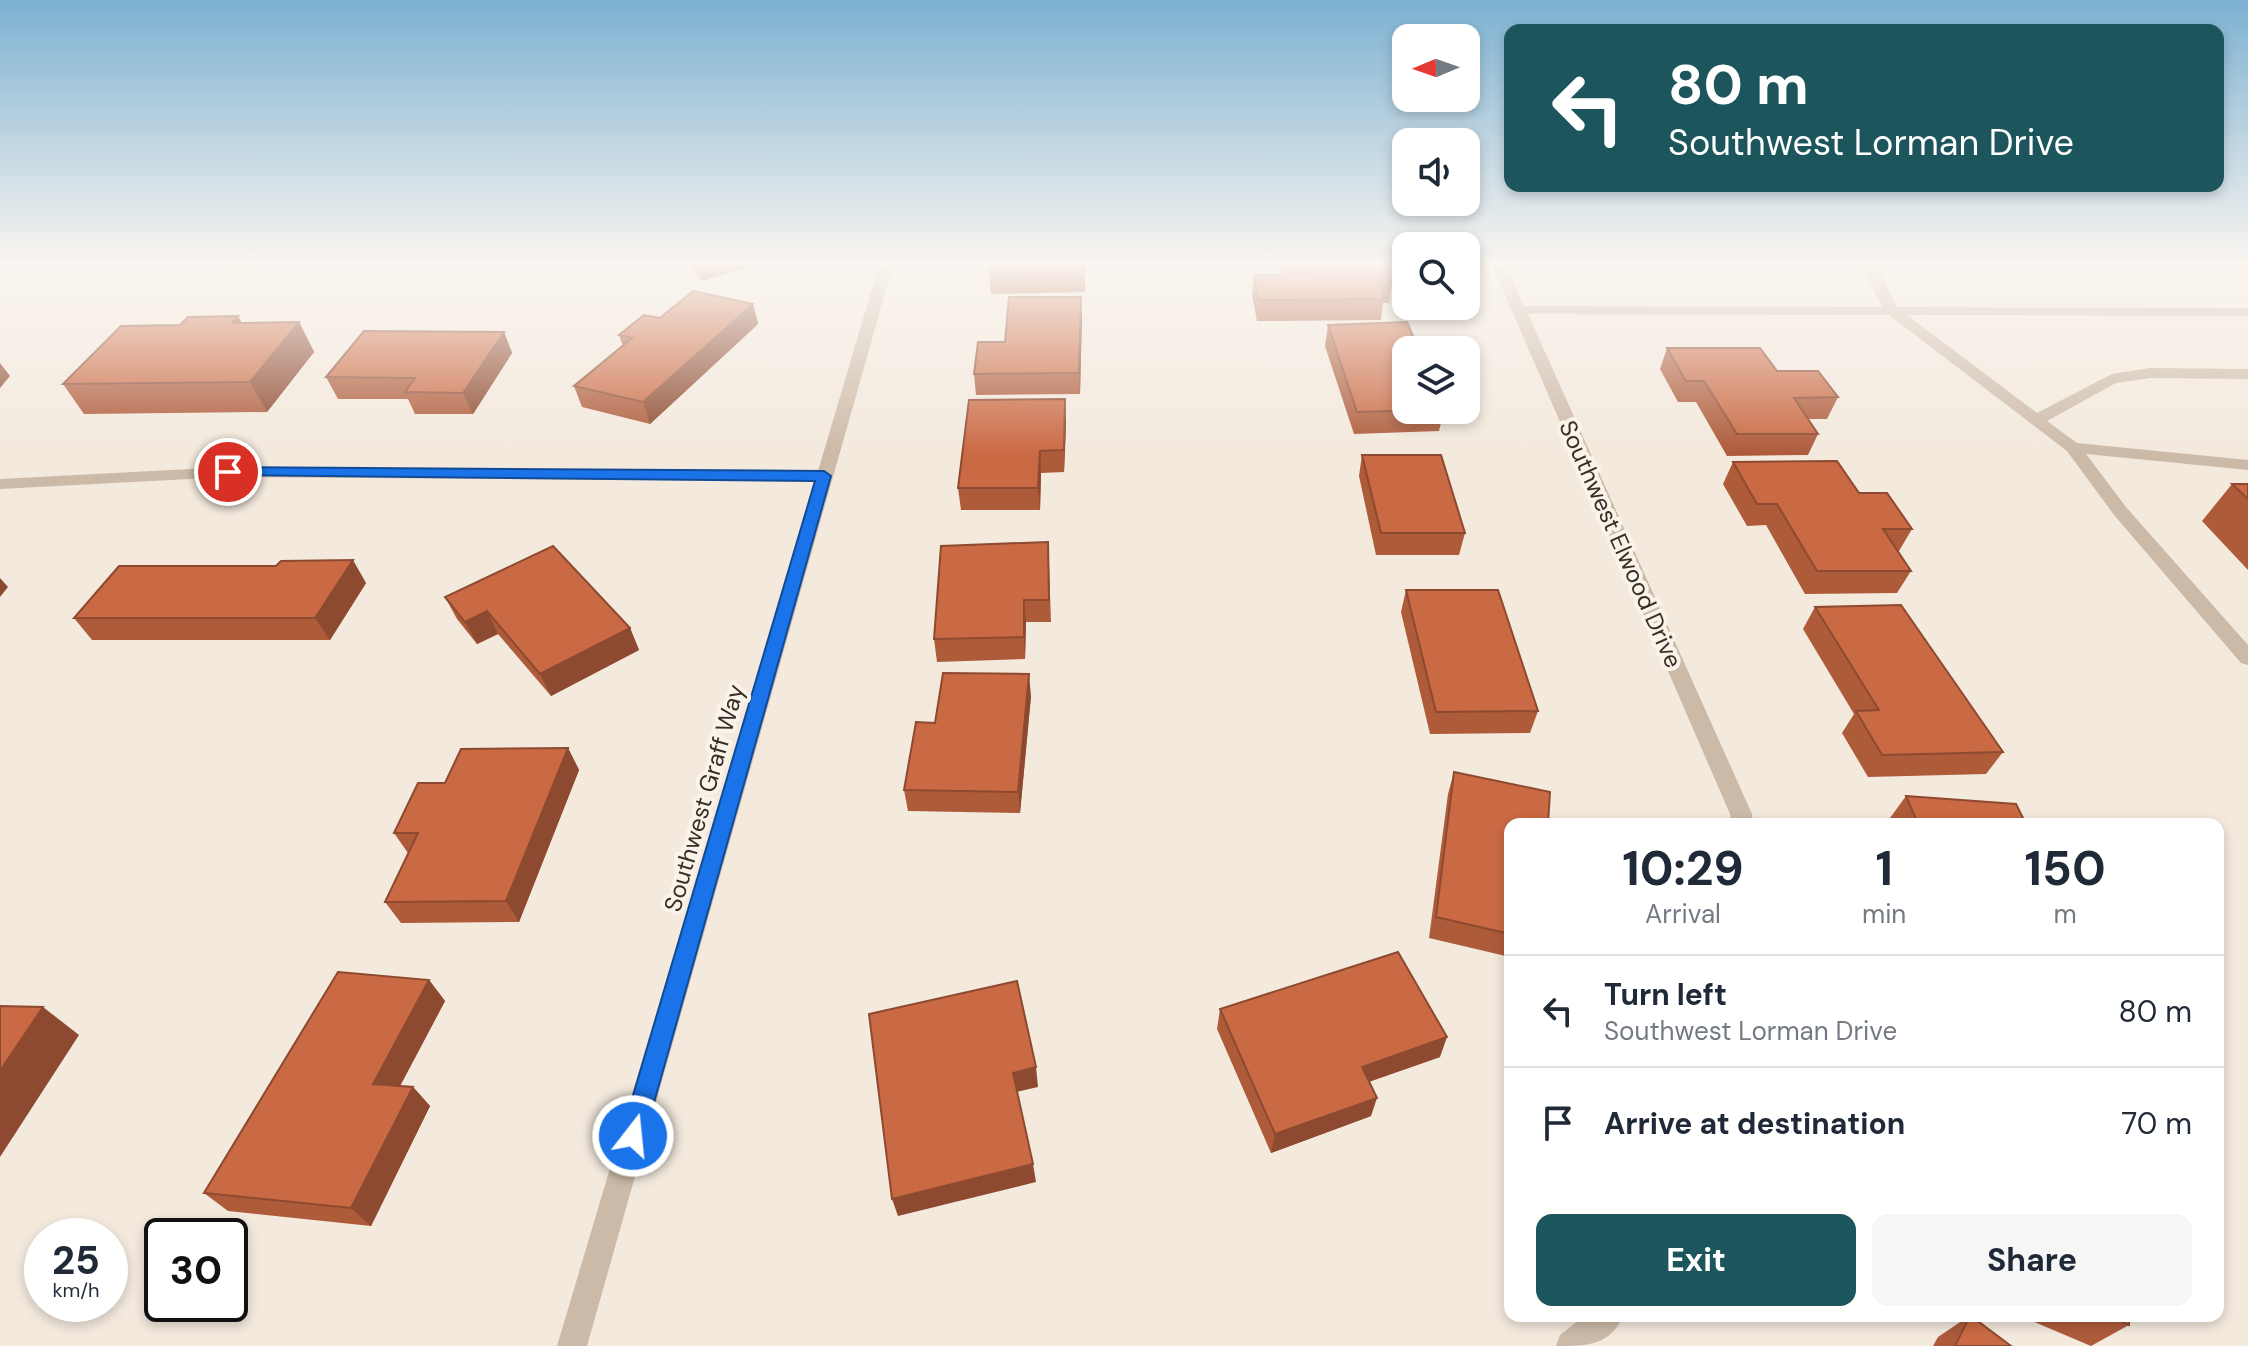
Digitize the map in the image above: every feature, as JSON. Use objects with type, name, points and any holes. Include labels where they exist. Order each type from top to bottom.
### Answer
[{"type":"street","name":"Southwest Graff Way","points":[[572,1346],[868,328]]},
{"type":"street","name":"Southwest Elwood Drive","points":[[1525,328],[1741,818]]},
{"type":"street","points":[[1914,328],[2073,448],[2120,511],[2248,658]]},
{"type":"street","points":[[2036,420],[2112,379],[2150,373],[2248,374]]},
{"type":"street","points":[[2073,448],[2248,465]]},
{"type":"street","points":[[0,484],[228,472],[824,476]]},
{"type":"street","points":[[1571,1346],[1601,1322]]},
{"type":"building","points":[[119,328],[294,328],[250,382],[63,384]]},
{"type":"building","points":[[628,328],[726,328],[643,402],[574,386],[632,338],[619,335]]},
{"type":"building","points":[[1006,328],[1080,328],[1079,373],[974,374],[978,342],[1005,342]]},
{"type":"building","points":[[1329,328],[1409,328],[1413,336],[1392,336],[1392,411],[1357,412]]},
{"type":"building","points":[[364,331],[504,332],[463,393],[405,392],[415,378],[326,377]]},
{"type":"building","points":[[1667,348],[1760,348],[1777,371],[1818,371],[1838,397],[1794,398],[1818,434],[1737,434],[1704,381],[1686,381]]},
{"type":"building","points":[[1065,399],[1064,450],[1040,451],[1038,488],[958,488],[969,400]]},
{"type":"building","points":[[1362,455],[1441,455],[1465,533],[1381,533]]},
{"type":"building","points":[[1837,461],[1859,493],[1887,493],[1912,529],[1883,529],[1911,571],[1817,571],[1777,504],[1757,504],[1733,462]]},
{"type":"building","points":[[2232,484],[2248,484],[2248,499]]},
{"type":"building","points":[[1048,542],[1049,600],[1024,600],[1024,637],[934,639],[941,546]]},
{"type":"building","points":[[553,546],[630,628],[540,674],[487,611],[465,622],[445,597]]},
{"type":"building","points":[[353,560],[315,618],[74,618],[119,566],[276,566],[281,561]]},
{"type":"building","points":[[1406,590],[1498,590],[1538,711],[1436,712]]},
{"type":"building","points":[[1901,605],[2003,752],[1882,755],[1856,711],[1879,710],[1815,607]]},
{"type":"building","points":[[943,673],[1029,674],[1018,792],[904,790],[916,722],[935,723]]},
{"type":"building","points":[[568,748],[506,901],[385,902],[418,833],[394,833],[418,783],[445,783],[461,749]]},
{"type":"building","points":[[1454,772],[1550,792],[1548,818],[1504,818],[1504,933],[1436,917]]},
{"type":"building","points":[[1906,796],[2016,804],[2023,818],[1915,818]]},
{"type":"building","points":[[1398,952],[1447,1037],[1362,1067],[1377,1098],[1275,1134],[1220,1009]]},
{"type":"building","points":[[338,972],[429,980],[373,1084],[413,1087],[351,1208],[204,1193]]},
{"type":"building","points":[[1017,981],[1036,1067],[1013,1073],[1033,1164],[892,1199],[869,1014]]},
{"type":"building","points":[[0,1006],[43,1007],[0,1071]]},
{"type":"building","points":[[1967,1322],[1979,1322],[2011,1346],[1955,1346]]},
{"type":"route","points":[[228,472],[824,476],[633,1136]]}]
